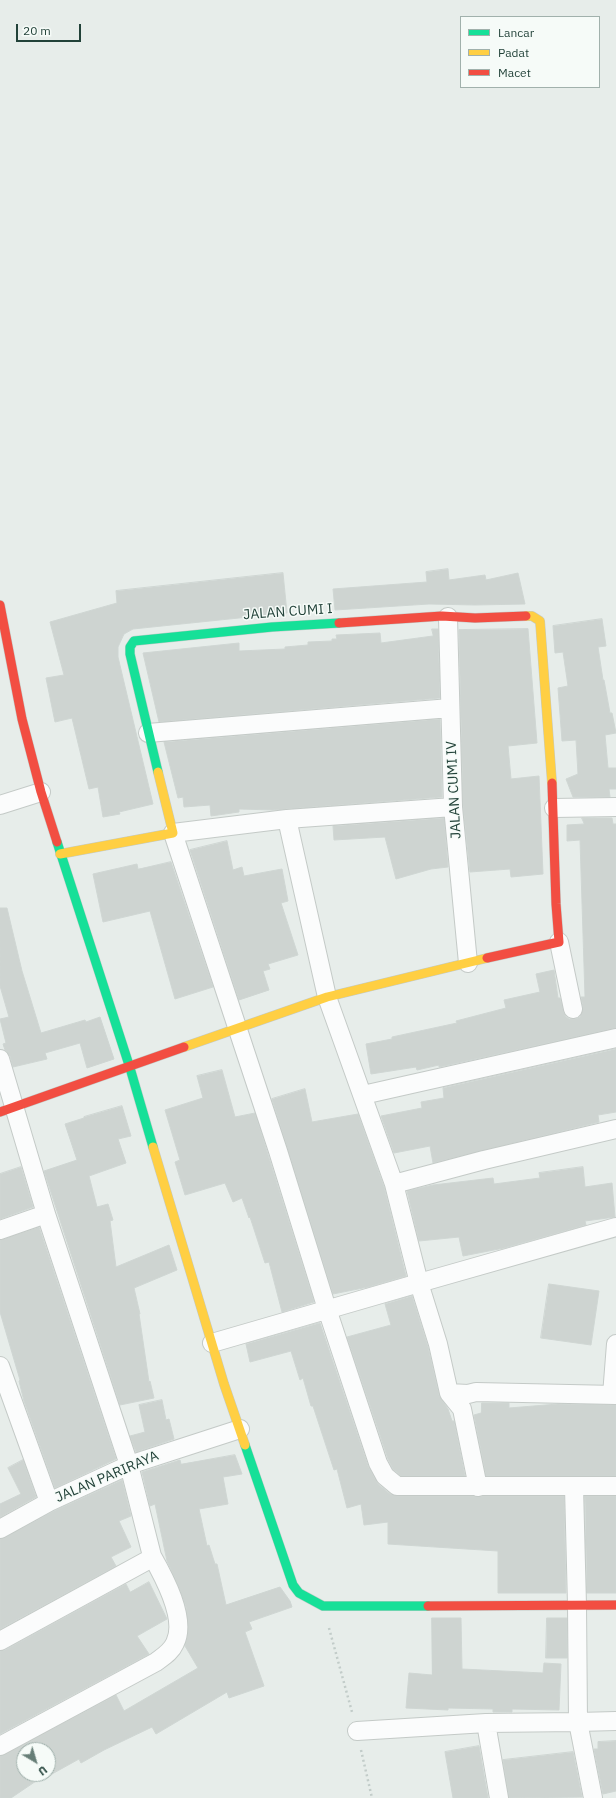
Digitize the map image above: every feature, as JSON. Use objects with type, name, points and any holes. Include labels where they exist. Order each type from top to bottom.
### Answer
[{"type":"street","points":[[0,605],[22,719],[41,792],[130,1068],[212,1343],[293,1585],[299,1593],[323,1606],[616,1605]]},
{"type":"street","name":"JALAN CUMI I","points":[[148,733],[130,654],[134,640],[272,626],[448,617],[532,616],[540,621],[554,808]]},
{"type":"street","name":"JALAN CUMI IV","points":[[448,617],[453,807],[468,963]]},
{"type":"street","points":[[450,708],[148,733],[173,833],[278,1151],[327,1309],[378,1463],[385,1476],[397,1486],[616,1486]]},
{"type":"street","points":[[0,805],[41,792]]},
{"type":"street","points":[[60,854],[173,833],[286,819],[453,807]]},
{"type":"street","points":[[573,1009],[559,942],[556,904],[554,808],[616,807]]},
{"type":"street","points":[[286,819],[327,997],[394,1184],[419,1283],[438,1344],[449,1393],[462,1409],[478,1487]]},
{"type":"street","points":[[7,1109],[130,1068],[327,997],[559,942]]},
{"type":"street","points":[[362,1095],[616,1038]]},
{"type":"street","points":[[0,1059],[7,1109],[46,1214],[128,1465],[152,1556],[163,1576],[177,1613],[178,1634],[175,1643],[168,1654],[156,1662],[0,1746]]},
{"type":"street","points":[[394,1184],[484,1160],[616,1129]]},
{"type":"street","points":[[0,1230],[46,1214]]},
{"type":"street","points":[[212,1343],[616,1227]]},
{"type":"street","points":[[449,1393],[468,1394],[476,1392],[614,1395],[616,1344]]},
{"type":"street","points":[[0,1366],[49,1502]]},
{"type":"street","name":"JALAN PARIRAYA","points":[[0,1529],[49,1502],[128,1465],[240,1429]]},
{"type":"street","points":[[574,1487],[578,1605],[578,1722],[593,1798]]},
{"type":"street","points":[[0,1641],[150,1559],[152,1556]]},
{"type":"street","points":[[357,1731],[486,1723],[616,1721]]},
{"type":"street","points":[[486,1723],[499,1798]]},
{"type":"path","points":[[323,1606],[357,1731],[372,1798]]},
{"type":"building","points":[[448,569],[449,580],[485,575],[486,580],[518,573],[525,604],[429,604],[335,610],[333,589],[427,582],[426,572]]},
{"type":"building","points":[[283,573],[287,613],[133,629],[124,634],[118,647],[118,657],[153,804],[119,812],[120,814],[103,817],[98,787],[89,789],[72,718],[55,722],[46,678],[64,675],[50,622],[117,603],[116,591]]},
{"type":"building","points":[[602,619],[606,646],[598,647],[603,680],[616,733],[605,735],[608,768],[616,768],[616,789],[609,789],[610,797],[573,797],[566,779],[578,774],[576,740],[562,741],[558,688],[568,686],[563,652],[555,653],[553,626]]},
{"type":"building","points":[[432,629],[438,629],[440,698],[159,722],[143,653],[239,643],[239,651],[285,649],[285,647],[308,645],[308,642],[332,641],[332,639],[337,639],[336,635],[380,633],[381,643],[433,636]]},
{"type":"building","points":[[528,629],[537,743],[508,746],[511,779],[539,776],[543,874],[511,877],[510,869],[470,872],[463,806],[459,630]]},
{"type":"building","points":[[440,719],[442,797],[273,810],[239,809],[239,812],[211,816],[210,805],[184,807],[183,797],[178,798],[164,742]]},
{"type":"building","points":[[444,818],[448,867],[431,869],[396,879],[385,837],[334,840],[333,826]]},
{"type":"building","points":[[582,818],[612,818],[613,824],[616,824],[616,1028],[439,1067],[439,1065],[417,1070],[416,1067],[371,1074],[366,1044],[457,1023],[456,1021],[506,1008],[504,1000],[540,992],[536,974],[554,970],[558,998],[560,998],[565,1016],[569,1019],[580,1017],[583,1007],[581,997],[585,997],[580,840],[567,841],[567,825],[584,824]]},
{"type":"building","points":[[227,841],[233,870],[242,867],[244,876],[282,869],[288,901],[281,903],[298,955],[268,964],[270,969],[263,971],[269,990],[239,1000],[190,850]]},
{"type":"building","points":[[171,862],[213,987],[175,999],[150,911],[103,922],[93,874],[137,864],[138,869]]},
{"type":"building","points":[[0,908],[7,908],[22,971],[41,1033],[100,1017],[114,1059],[87,1068],[80,1043],[45,1053],[47,1059],[13,1067],[10,1056],[5,1050],[3,1044],[6,1043],[0,1019],[9,1017],[0,986]]},
{"type":"building","points":[[616,1049],[616,1112],[598,1115],[599,1122],[433,1163],[430,1146],[394,1153],[381,1116],[422,1108],[421,1102],[444,1098],[443,1088]]},
{"type":"building","points":[[222,1070],[235,1117],[255,1113],[314,1302],[282,1312],[269,1262],[265,1263],[250,1217],[249,1218],[242,1198],[233,1202],[225,1183],[185,1195],[175,1162],[180,1160],[165,1110],[203,1098],[197,1076]]},
{"type":"building","points":[[305,1089],[312,1122],[358,1114],[384,1187],[406,1276],[368,1287],[333,1294],[272,1099]]},
{"type":"building","points":[[122,1106],[131,1136],[118,1139],[126,1163],[89,1176],[97,1207],[108,1204],[113,1220],[110,1221],[116,1267],[169,1245],[177,1270],[134,1288],[140,1314],[149,1382],[150,1381],[154,1398],[120,1405],[44,1171],[77,1160],[65,1124]]},
{"type":"building","points":[[21,1167],[33,1207],[0,1219],[0,1174]]},
{"type":"building","points":[[583,1167],[585,1187],[612,1183],[615,1217],[585,1221],[586,1225],[504,1248],[463,1256],[459,1237],[419,1241],[407,1191],[433,1185],[493,1178],[494,1184],[540,1178],[539,1173]]},
{"type":"building","points":[[39,1227],[116,1459],[55,1488],[24,1401],[20,1380],[0,1312],[0,1240]]},
{"type":"building","points":[[549,1284],[599,1291],[591,1345],[541,1338]]},
{"type":"building","points":[[412,1296],[428,1347],[439,1395],[448,1409],[452,1421],[454,1421],[465,1476],[401,1476],[393,1469],[388,1459],[347,1337],[391,1325],[385,1304]]},
{"type":"building","points":[[320,1323],[368,1466],[378,1484],[390,1494],[397,1496],[564,1496],[566,1593],[498,1593],[498,1551],[388,1544],[388,1522],[364,1525],[361,1504],[347,1508],[337,1469],[334,1470],[313,1406],[311,1406],[303,1378],[300,1380],[291,1351],[250,1362],[246,1344]]},
{"type":"building","points":[[162,1400],[166,1420],[169,1419],[174,1439],[136,1452],[130,1436],[145,1432],[139,1405]]},
{"type":"building","points":[[482,1403],[509,1403],[509,1408],[558,1404],[616,1405],[616,1476],[486,1476],[474,1415],[481,1413]]},
{"type":"building","points":[[235,1455],[242,1474],[223,1477],[228,1504],[199,1509],[207,1546],[209,1545],[215,1564],[217,1564],[226,1605],[280,1587],[290,1601],[292,1607],[249,1622],[252,1629],[245,1632],[264,1686],[229,1698],[227,1692],[156,1734],[152,1727],[81,1763],[79,1759],[56,1772],[56,1742],[27,1742],[116,1695],[124,1711],[198,1668],[185,1646],[188,1633],[186,1607],[167,1561],[155,1504],[150,1506],[142,1472],[180,1460],[181,1464]]},
{"type":"building","points":[[23,1460],[36,1497],[0,1517],[0,1504],[21,1494],[8,1468]]},
{"type":"building","points":[[122,1480],[131,1516],[119,1521],[131,1547],[111,1557],[116,1566],[0,1629],[0,1539],[54,1511]]},
{"type":"building","points":[[585,1496],[616,1496],[616,1593],[587,1593]]},
{"type":"building","points":[[149,1582],[167,1619],[137,1636],[149,1654],[0,1734],[0,1651],[5,1650],[126,1584],[130,1592]]},
{"type":"building","points":[[432,1618],[461,1618],[462,1669],[543,1673],[544,1663],[561,1664],[559,1710],[512,1709],[512,1712],[493,1712],[493,1709],[448,1708],[448,1710],[406,1708],[409,1673],[432,1675]]},
{"type":"building","points":[[547,1618],[567,1618],[567,1658],[546,1658]]},
{"type":"building","points":[[616,1741],[616,1791],[603,1794],[594,1749],[598,1749],[598,1742]]},
{"type":"building","points":[[479,1746],[488,1798],[453,1798],[445,1752]]},
{"type":"building","points":[[16,1748],[16,1782],[35,1782],[11,1798],[0,1798],[0,1756]]},
{"type":"building","points":[[573,1752],[582,1797],[509,1798],[503,1760]]},
{"type":"traffic: fast","points":[[158,772],[130,654],[130,647],[134,641],[272,627],[339,623]]},
{"type":"traffic: fast","points":[[57,842],[130,1068],[153,1147]]},
{"type":"traffic: fast","points":[[245,1445],[293,1585],[299,1593],[323,1606],[428,1606]]},
{"type":"traffic: slow","points":[[526,616],[532,616],[540,621],[552,783]]},
{"type":"traffic: slow","points":[[60,854],[173,833],[158,772]]},
{"type":"traffic: slow","points":[[184,1047],[327,997],[487,958]]},
{"type":"traffic: slow","points":[[153,1147],[224,1384],[245,1445]]},
{"type":"traffic: jam","points":[[0,605],[22,719],[41,792],[57,842]]},
{"type":"traffic: jam","points":[[339,623],[442,616],[475,618],[526,616]]},
{"type":"traffic: jam","points":[[487,958],[559,942],[556,904],[552,783]]},
{"type":"traffic: jam","points":[[0,1112],[184,1047]]},
{"type":"traffic: jam","points":[[428,1606],[616,1605]]}]
